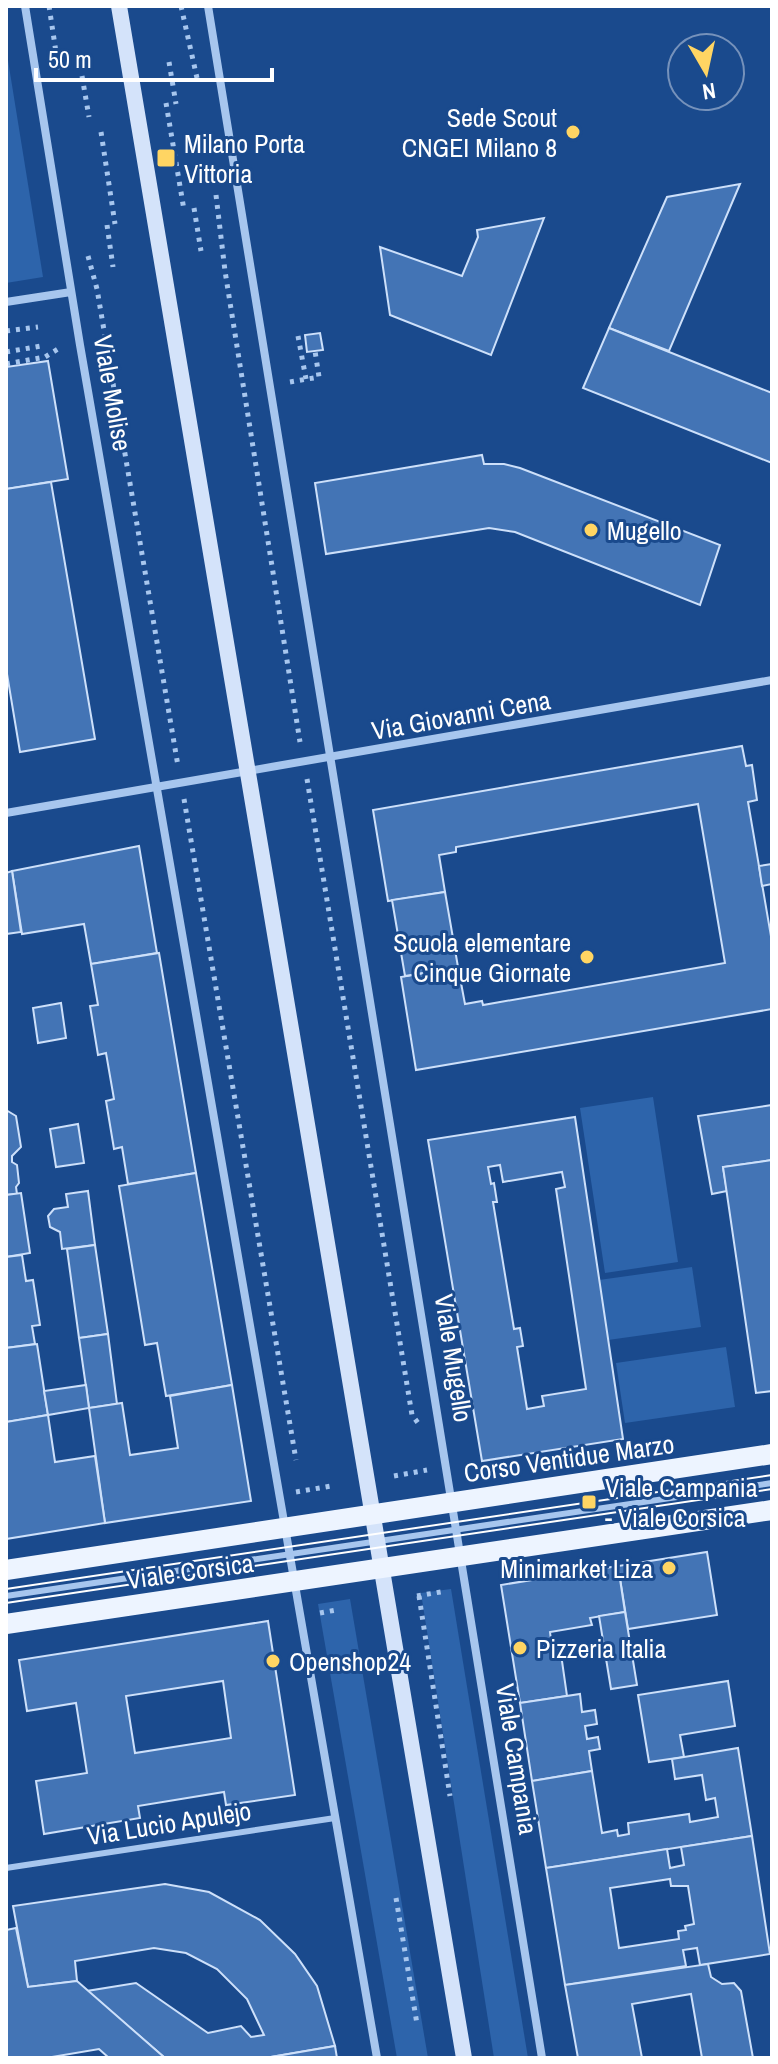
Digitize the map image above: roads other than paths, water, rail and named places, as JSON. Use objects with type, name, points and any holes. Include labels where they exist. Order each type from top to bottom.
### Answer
[{"type":"main road","points":[[119,6],[464,2058]]},
{"type":"main road","name":"Corso Ventidue Marzo","points":[[373,1514],[772,1454]]},
{"type":"main road","points":[[382,1570],[772,1510]]},
{"type":"main road","name":"Viale Corsica","points":[[6,1570],[373,1514]]},
{"type":"main road","name":"Viale Corsica","points":[[6,1624],[382,1570]]},
{"type":"street","name":"Viale Molise","points":[[25,6],[157,787]]},
{"type":"street","points":[[208,6],[331,757]]},
{"type":"street","points":[[6,302],[71,292]]},
{"type":"street","name":"Via Giovanni Cena","points":[[6,813],[772,680]]},
{"type":"street","name":"Viale Mugello","points":[[331,757],[447,1467]]},
{"type":"street","points":[[157,787],[377,2058]]},
{"type":"street","name":"Viale Campania","points":[[447,1467],[542,2058]]},
{"type":"lane","name":"Corso Ventidue Marzo","points":[[377,1542],[772,1483]]},
{"type":"lane","name":"Viale Corsica","points":[[6,1596],[377,1542]]},
{"type":"lane","name":"Via Lucio Apulejo","points":[[8,1868],[335,1818]]},
{"type":"tram line","points":[[6,1589],[772,1475]]},
{"type":"tram line","points":[[6,1603],[772,1489]]},
{"type":"place","name":"Sede Scout CNGEI Milano 8","points":[[573,132]]},
{"type":"place","name":"Milano Porta Vittoria","points":[[166,158]]},
{"type":"place","name":"Mugello","points":[[591,530]]},
{"type":"place","name":"Scuola elementare Cinque Giornate","points":[[587,957]]},
{"type":"place","name":"Viale Campania - Viale Corsica","points":[[589,1502]]},
{"type":"place","name":"Minimarket Liza","points":[[669,1568]]},
{"type":"place","name":"Pizzeria Italia","points":[[520,1648]]},
{"type":"place","name":"Openshop24","points":[[273,1661]]}]
